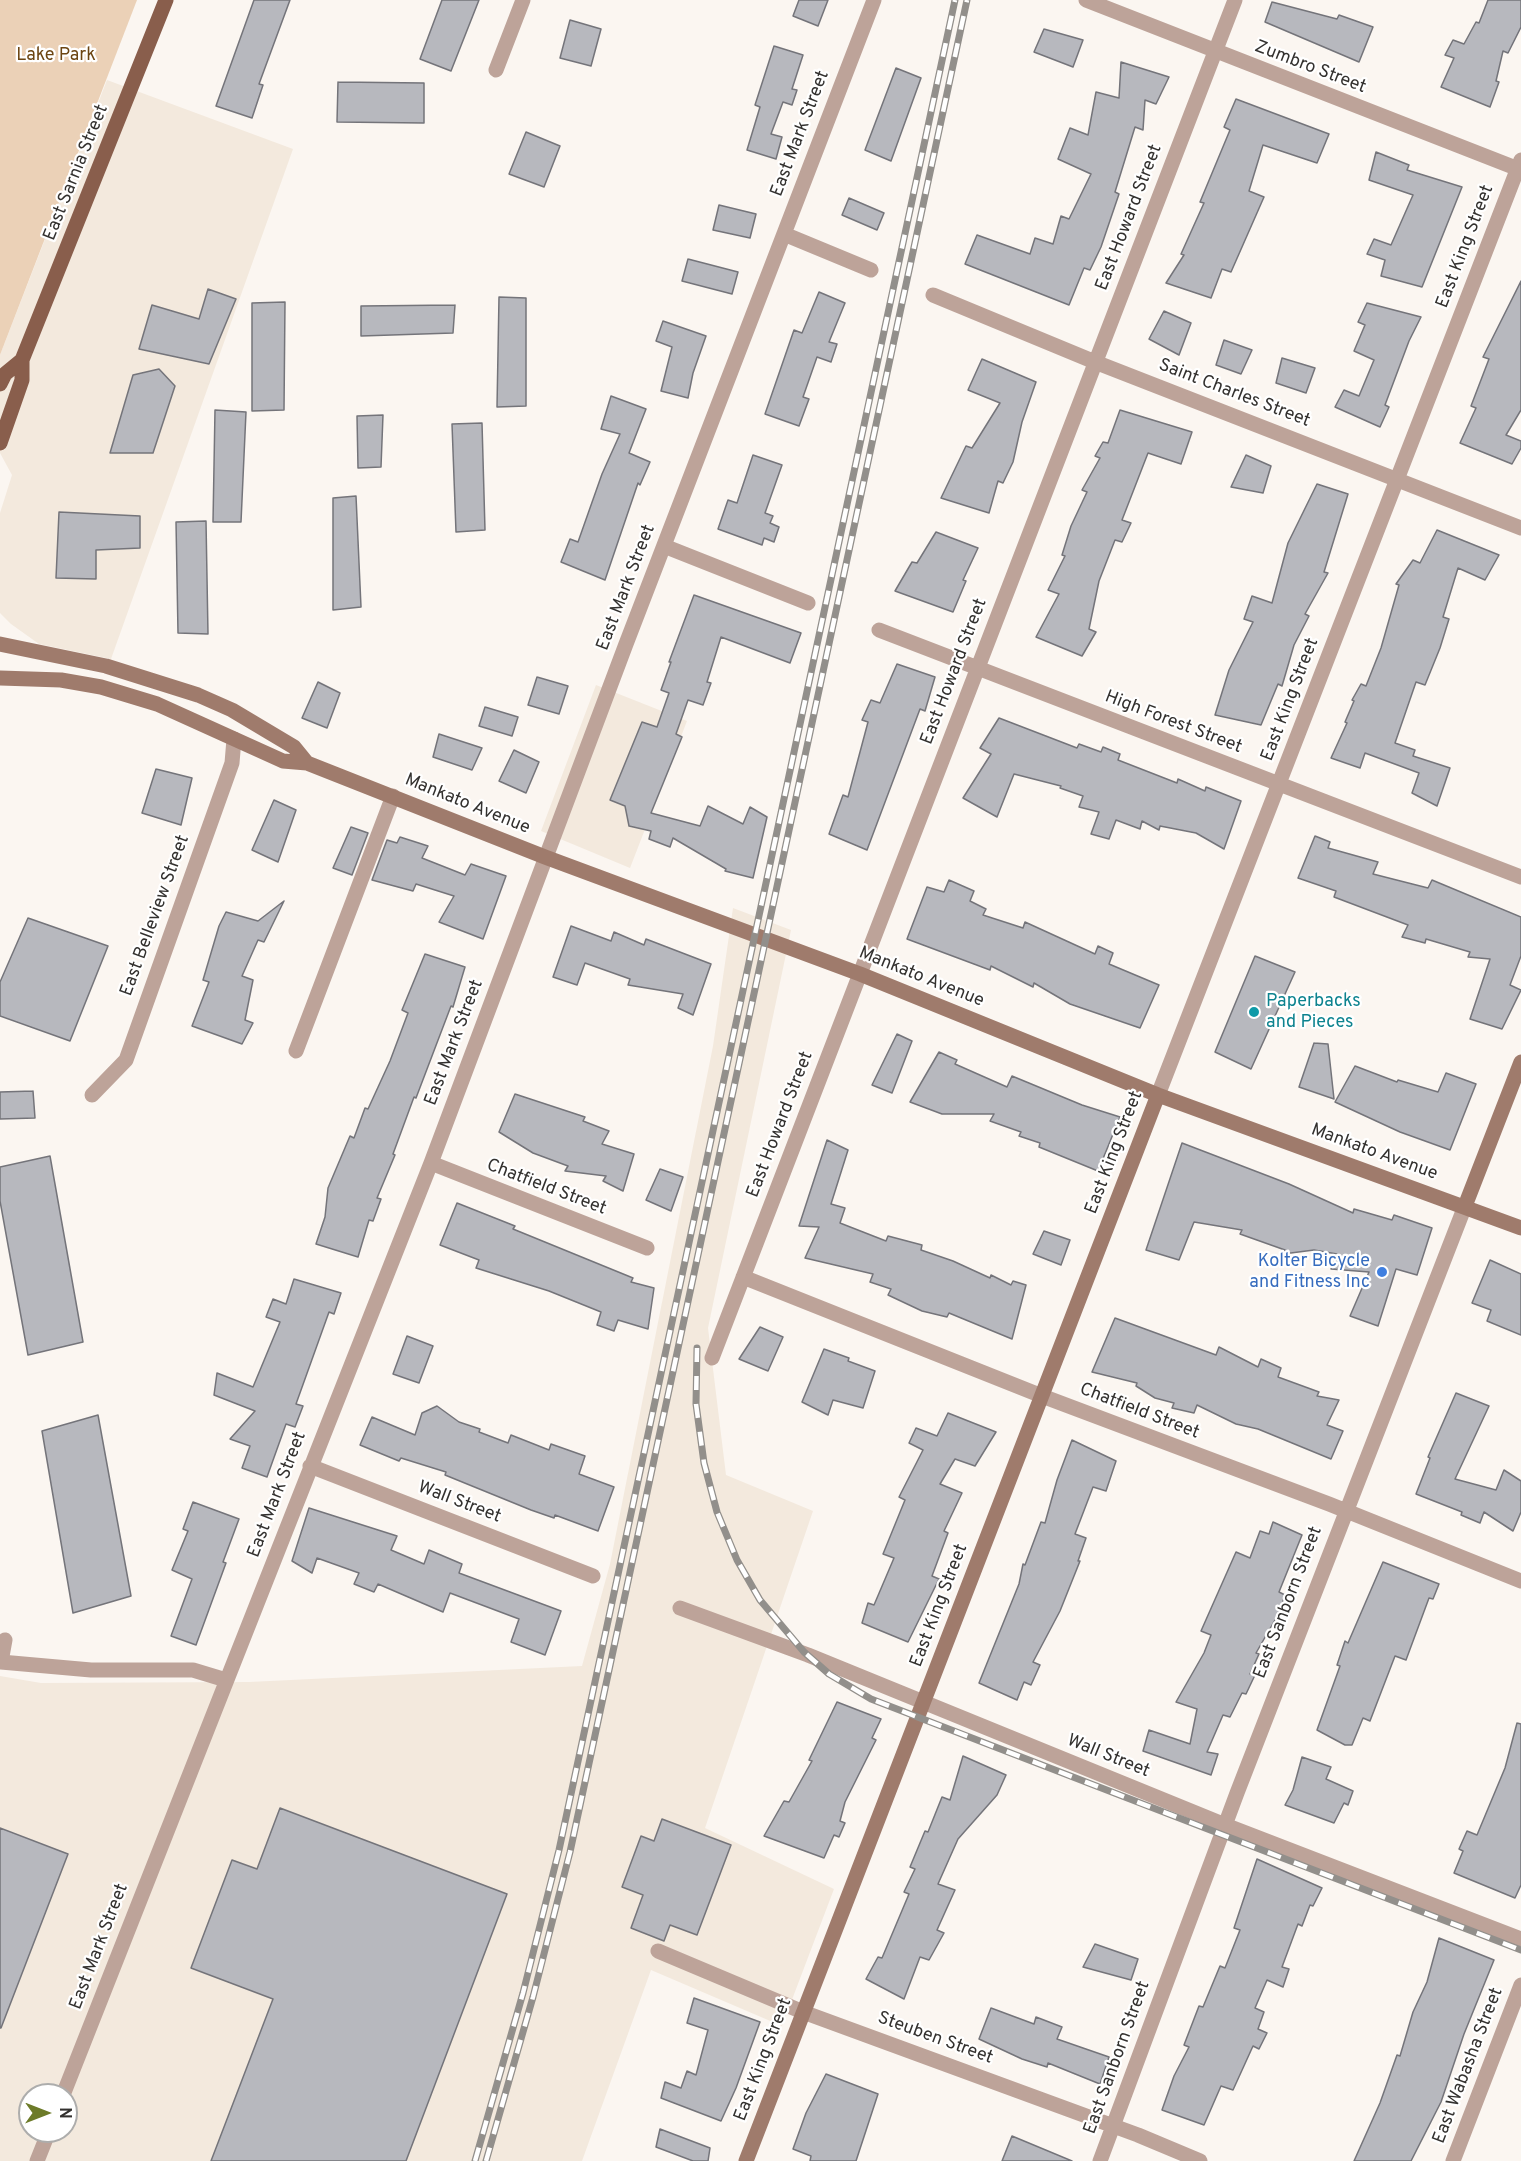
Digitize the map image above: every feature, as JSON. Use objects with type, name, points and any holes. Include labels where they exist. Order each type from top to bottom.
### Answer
[{"type":"main road","name":"East Sarnia Street","points":[[0,442],[22,380],[22,360],[166,0]]},
{"type":"main road","name":"East Sarnia Street","points":[[0,384],[5,374],[22,360]]},
{"type":"main road","name":"Mankato Avenue","points":[[0,644],[106,666],[198,695],[232,710],[294,747],[308,763]]},
{"type":"main road","name":"Mankato Avenue","points":[[0,678],[61,680],[101,687],[157,704],[283,761],[308,763],[545,857],[860,974],[1158,1095],[1521,1228]]},
{"type":"main road","name":"East Sanborn Street","points":[[1465,1206],[1521,1062]]},
{"type":"main road","name":"East King Street","points":[[746,2161],[1158,1095]]},
{"type":"street","points":[[496,70],[523,0]]},
{"type":"street","name":"East Mark Street","points":[[68,2083],[431,1163],[545,857],[874,0]]},
{"type":"street","name":"Zumbro Street","points":[[1086,0],[1214,52],[1520,166]]},
{"type":"street","name":"East Howard Street","points":[[712,1358],[1235,0]]},
{"type":"street","name":"East King Street","points":[[1158,1095],[1520,166]]},
{"type":"street","points":[[784,234],[871,270]]},
{"type":"street","name":"Saint Charles Street","points":[[933,295],[1095,362],[1521,528]]},
{"type":"street","points":[[664,546],[808,603]]},
{"type":"street","name":"High Forest Street","points":[[879,630],[1002,675],[1521,877]]},
{"type":"street","name":"East Belleview Street","points":[[92,1095],[126,1060],[232,763],[234,739]]},
{"type":"street","points":[[296,1051],[393,796]]},
{"type":"street","name":"Chatfield Street","points":[[431,1163],[647,1248]]},
{"type":"street","name":"East Sanborn Street","points":[[1100,2161],[1345,1511],[1465,1206]]},
{"type":"street","name":"Chatfield Street","points":[[743,1277],[1042,1396],[1345,1511],[1521,1581]]},
{"type":"street","name":"Wall Street","points":[[310,1466],[593,1576]]},
{"type":"street","name":"Wall Street","points":[[681,1608],[808,1655],[1225,1825],[1521,1939]]},
{"type":"street","points":[[5,1640],[1,1662],[91,1670],[193,1670],[226,1680]]},
{"type":"street","name":"Steuben Street","points":[[658,1951],[803,2012],[1114,2126],[1200,2161]]},
{"type":"street","name":"East Wabasha Street","points":[[1453,2161],[1521,1985]]},
{"type":"street","points":[[37,2161],[44,2143]]},
{"type":"shaded area","points":[[107,80],[293,149],[111,659],[39,644],[0,613],[0,513],[12,475],[0,453],[0,355]]},
{"type":"shaded area","points":[[596,685],[687,721],[630,868],[541,831]]},
{"type":"shaded area","points":[[733,908],[791,930],[708,1328],[726,1475],[813,1511],[705,1828],[834,1889],[782,2026],[651,1970],[582,2161],[0,2161],[0,1676],[41,1683],[249,1682],[582,1666],[610,1564],[713,1046]]},
{"type":"green space","name":"Lake Park","points":[[0,0],[137,0],[0,355]]},
{"type":"building","points":[[254,0],[290,0],[259,84],[263,85],[252,118],[216,106]]},
{"type":"building","points":[[442,0],[479,0],[451,71],[420,59]]},
{"type":"building","points":[[799,0],[828,0],[818,26],[793,16]]},
{"type":"building","points":[[1488,0],[1521,0],[1521,27],[1508,53],[1503,51],[1496,81],[1499,82],[1490,107],[1441,87],[1454,58],[1445,55],[1453,40],[1464,44],[1476,22],[1479,23]]},
{"type":"building","points":[[1272,2],[1337,19],[1339,15],[1373,27],[1359,62],[1265,22]]},
{"type":"building","points":[[570,20],[601,29],[591,66],[560,58]]},
{"type":"building","points":[[1044,29],[1083,40],[1073,67],[1034,52]]},
{"type":"building","points":[[774,46],[803,55],[792,89],[797,90],[792,105],[783,102],[771,134],[782,137],[776,159],[747,150],[760,107],[755,105]]},
{"type":"building","points":[[1121,62],[1169,77],[1156,104],[1145,100],[1143,130],[1135,127],[1115,192],[1119,194],[1101,247],[1090,270],[1084,268],[1069,305],[965,264],[977,235],[1030,254],[1035,238],[1053,244],[1061,216],[1069,219],[1091,174],[1058,159],[1070,128],[1088,135],[1096,92],[1119,98]]},
{"type":"building","points":[[896,68],[921,78],[891,161],[865,150]]},
{"type":"building","points":[[338,82],[424,83],[424,123],[337,122]]},
{"type":"building","points":[[1236,99],[1329,134],[1317,163],[1263,145],[1249,191],[1264,197],[1231,272],[1222,269],[1211,298],[1166,283],[1184,255],[1181,254],[1204,203],[1200,202],[1230,130],[1224,127]]},
{"type":"building","points":[[526,132],[560,146],[544,187],[509,174]]},
{"type":"building","points":[[1376,152],[1409,165],[1407,170],[1462,187],[1422,287],[1381,276],[1385,260],[1367,254],[1374,239],[1391,245],[1413,195],[1369,180]]},
{"type":"building","points":[[849,198],[884,213],[877,230],[842,215]]},
{"type":"building","points":[[719,205],[756,214],[750,238],[713,230]]},
{"type":"building","points":[[688,259],[738,272],[732,294],[682,281]]},
{"type":"building","points":[[1521,281],[1521,410],[1506,435],[1521,441],[1521,448],[1512,464],[1460,443],[1476,408],[1471,406],[1489,359],[1483,357]]},
{"type":"building","points":[[208,289],[236,299],[209,364],[139,349],[152,305],[199,319]]},
{"type":"building","points":[[819,292],[845,303],[829,342],[837,344],[831,362],[817,357],[803,397],[809,399],[799,426],[765,414],[794,330],[802,333]]},
{"type":"building","points":[[499,297],[526,298],[526,406],[497,407]]},
{"type":"building","points":[[285,302],[284,410],[252,411],[252,303]]},
{"type":"building","points":[[1367,303],[1421,317],[1409,341],[1385,405],[1389,407],[1380,427],[1335,407],[1344,390],[1359,396],[1374,360],[1354,351],[1365,325],[1358,322]]},
{"type":"building","points":[[455,305],[453,333],[361,336],[361,306]]},
{"type":"building","points":[[1164,311],[1191,323],[1179,355],[1149,339]]},
{"type":"building","points":[[663,321],[706,336],[693,373],[688,398],[661,391],[672,347],[656,341]]},
{"type":"building","points":[[1224,340],[1252,350],[1241,374],[1216,365]]},
{"type":"building","points":[[1282,358],[1315,368],[1306,393],[1276,383]]},
{"type":"building","points":[[982,359],[1036,382],[1022,422],[1013,462],[1003,483],[998,481],[989,513],[941,498],[966,446],[972,448],[1000,403],[968,390]]},
{"type":"building","points":[[159,369],[175,386],[153,453],[110,453],[133,375]]},
{"type":"building","points":[[611,396],[646,409],[629,453],[650,462],[640,485],[638,483],[605,580],[561,562],[570,539],[578,542],[602,474],[620,434],[601,429]]},
{"type":"building","points":[[215,410],[246,412],[241,522],[213,522]]},
{"type":"building","points":[[1120,410],[1192,432],[1181,464],[1148,453],[1122,520],[1131,523],[1122,542],[1115,540],[1099,581],[1089,629],[1096,632],[1082,656],[1036,637],[1059,594],[1048,590],[1065,556],[1062,555],[1071,526],[1087,492],[1082,490],[1100,458],[1095,456],[1103,442],[1108,443]]},
{"type":"building","points":[[383,415],[381,467],[358,468],[357,416]]},
{"type":"building","points":[[482,423],[485,530],[456,532],[452,424]]},
{"type":"building","points":[[753,455],[782,465],[765,513],[773,516],[770,523],[779,527],[774,542],[764,538],[762,545],[718,529],[728,500],[737,503]]},
{"type":"building","points":[[1246,455],[1271,466],[1263,493],[1231,487]]},
{"type":"building","points":[[1317,484],[1348,494],[1324,572],[1328,573],[1305,614],[1309,616],[1294,645],[1282,686],[1278,684],[1261,725],[1215,715],[1229,670],[1253,622],[1244,619],[1252,596],[1272,603],[1288,543]]},
{"type":"building","points":[[356,496],[361,607],[333,610],[333,498]]},
{"type":"building","points":[[59,512],[140,516],[140,548],[96,550],[96,579],[56,578]]},
{"type":"building","points":[[206,521],[208,634],[178,633],[176,522]]},
{"type":"building","points":[[1437,530],[1499,555],[1485,580],[1458,568],[1443,617],[1449,619],[1440,648],[1425,685],[1416,682],[1395,743],[1415,750],[1413,756],[1450,768],[1437,806],[1412,793],[1419,773],[1365,753],[1360,768],[1331,758],[1347,723],[1345,722],[1354,701],[1352,700],[1361,684],[1366,686],[1381,648],[1399,585],[1396,584],[1413,560],[1420,563]]},
{"type":"building","points":[[936,532],[978,548],[963,580],[966,581],[953,612],[895,591],[912,562],[917,563]]},
{"type":"building","points":[[694,595],[801,633],[790,663],[721,637],[707,682],[711,683],[703,705],[688,700],[676,734],[682,737],[651,813],[700,826],[708,806],[743,824],[750,807],[767,817],[753,878],[725,871],[726,869],[673,838],[670,847],[649,839],[651,831],[629,826],[625,806],[610,800],[642,722],[657,727],[669,693],[661,690]]},
{"type":"building","points":[[897,664],[935,677],[925,711],[920,709],[867,850],[829,834],[843,795],[848,797],[868,722],[862,720],[871,700],[880,703]]},
{"type":"building","points":[[537,677],[568,686],[559,714],[528,705]]},
{"type":"building","points":[[318,682],[340,693],[327,728],[302,718]]},
{"type":"building","points":[[485,707],[518,717],[512,736],[479,726]]},
{"type":"building","points":[[999,718],[1077,748],[1079,744],[1101,752],[1103,747],[1120,754],[1118,760],[1177,783],[1178,779],[1205,791],[1206,787],[1241,801],[1224,849],[1196,833],[1160,826],[1159,830],[1142,821],[1140,829],[1116,820],[1109,839],[1091,834],[1099,812],[1079,807],[1083,796],[1060,788],[1061,786],[1014,774],[997,817],[963,798],[991,754],[980,748]]},
{"type":"building","points":[[439,734],[482,748],[472,770],[433,757]]},
{"type":"building","points":[[514,750],[539,762],[526,793],[499,781]]},
{"type":"building","points":[[156,769],[192,778],[181,825],[142,813]]},
{"type":"building","points":[[274,800],[296,810],[278,862],[252,850]]},
{"type":"building","points":[[351,827],[368,833],[352,875],[333,868]]},
{"type":"building","points":[[1315,836],[1330,842],[1328,848],[1378,862],[1373,874],[1428,888],[1432,880],[1521,917],[1521,956],[1510,985],[1521,990],[1502,1029],[1470,1019],[1490,959],[1468,957],[1470,952],[1426,939],[1425,943],[1402,937],[1408,925],[1334,897],[1336,891],[1298,878]]},
{"type":"building","points":[[400,837],[428,846],[422,858],[465,875],[471,864],[506,876],[483,939],[439,922],[454,896],[416,884],[413,891],[372,880],[387,840],[397,843]]},
{"type":"building","points":[[949,880],[974,891],[970,901],[986,909],[983,915],[1023,928],[1025,922],[1095,954],[1098,946],[1113,953],[1109,964],[1159,985],[1140,1028],[1070,1004],[1034,983],[1033,987],[991,966],[990,970],[907,939],[927,887],[944,892]]},
{"type":"building","points":[[284,901],[264,942],[258,940],[242,976],[253,980],[245,1020],[253,1023],[242,1044],[192,1026],[209,982],[203,980],[219,926],[226,912],[258,921]]},
{"type":"building","points":[[28,918],[108,946],[70,1041],[0,1016],[0,982]]},
{"type":"building","points":[[571,926],[611,941],[614,932],[644,945],[646,939],[711,964],[693,1015],[678,1008],[683,994],[628,985],[630,979],[585,963],[577,985],[553,977]]},
{"type":"building","points":[[425,954],[465,967],[453,1007],[451,1006],[416,1098],[414,1097],[393,1154],[395,1155],[377,1198],[381,1199],[373,1221],[369,1220],[358,1257],[316,1244],[325,1217],[328,1188],[350,1136],[354,1138],[365,1108],[368,1109],[390,1061],[408,1013],[402,1010]]},
{"type":"building","name":"Paperbacks and Pieces","points":[[1255,956],[1295,972],[1251,1069],[1215,1052]]},
{"type":"building","points":[[897,1034],[912,1041],[892,1093],[872,1085]]},
{"type":"building","points":[[1314,1043],[1328,1044],[1334,1099],[1299,1087]]},
{"type":"building","points":[[939,1052],[957,1060],[955,1064],[1007,1087],[1012,1076],[1082,1105],[1120,1117],[1098,1171],[1039,1147],[1040,1143],[1019,1136],[1021,1132],[990,1121],[994,1114],[942,1114],[910,1102]]},
{"type":"building","points":[[1355,1066],[1397,1082],[1398,1080],[1438,1092],[1446,1073],[1476,1084],[1450,1150],[1400,1132],[1335,1102]]},
{"type":"building","points":[[33,1091],[35,1118],[0,1119],[0,1092]]},
{"type":"building","points":[[515,1094],[585,1117],[583,1121],[609,1131],[602,1144],[634,1154],[623,1191],[603,1181],[606,1176],[565,1171],[568,1166],[533,1153],[499,1132]]},
{"type":"building","points":[[827,1140],[848,1150],[831,1204],[845,1208],[840,1223],[886,1241],[888,1236],[922,1245],[921,1250],[953,1261],[990,1278],[991,1275],[1011,1285],[1013,1281],[1026,1285],[1012,1339],[949,1313],[947,1317],[922,1311],[888,1295],[891,1289],[870,1282],[873,1274],[805,1258],[819,1227],[799,1226]]},
{"type":"building","points":[[1182,1143],[1289,1184],[1353,1213],[1354,1209],[1392,1220],[1394,1215],[1432,1228],[1417,1275],[1396,1269],[1378,1326],[1350,1316],[1369,1272],[1331,1269],[1337,1254],[1314,1250],[1283,1254],[1285,1250],[1240,1234],[1242,1230],[1194,1222],[1179,1260],[1146,1250]]},
{"type":"building","points":[[50,1156],[83,1342],[28,1355],[0,1201],[0,1167]]},
{"type":"building","points":[[660,1169],[683,1177],[671,1211],[646,1200]]},
{"type":"building","points":[[457,1203],[515,1226],[513,1229],[633,1278],[631,1282],[654,1288],[648,1329],[618,1320],[614,1331],[597,1325],[601,1312],[549,1291],[476,1268],[479,1260],[440,1245]]},
{"type":"building","points":[[1044,1231],[1070,1240],[1061,1265],[1033,1254]]},
{"type":"building","points":[[1490,1260],[1521,1274],[1521,1335],[1487,1321],[1491,1310],[1472,1303]]},
{"type":"building","points":[[294,1279],[341,1293],[334,1314],[329,1312],[296,1404],[303,1406],[295,1427],[286,1424],[267,1477],[242,1468],[250,1446],[230,1439],[255,1411],[214,1395],[217,1373],[253,1387],[280,1322],[266,1317],[273,1299],[286,1304]]},
{"type":"building","points":[[1115,1318],[1216,1355],[1219,1347],[1258,1367],[1261,1359],[1281,1368],[1278,1377],[1319,1392],[1317,1396],[1339,1400],[1327,1425],[1343,1431],[1331,1459],[1258,1429],[1236,1424],[1197,1405],[1194,1413],[1172,1408],[1174,1403],[1155,1398],[1136,1386],[1137,1383],[1092,1372]]},
{"type":"building","points":[[760,1327],[783,1337],[768,1371],[739,1359]]},
{"type":"building","points":[[407,1336],[433,1346],[419,1383],[393,1374]]},
{"type":"building","points":[[824,1349],[875,1371],[863,1408],[833,1400],[828,1415],[802,1402]]},
{"type":"building","points":[[1456,1393],[1489,1406],[1455,1479],[1496,1490],[1504,1470],[1521,1481],[1521,1512],[1513,1531],[1484,1512],[1480,1523],[1461,1515],[1462,1512],[1416,1494],[1430,1458],[1428,1457]]},
{"type":"building","points":[[437,1406],[459,1422],[480,1429],[479,1432],[508,1443],[511,1435],[549,1450],[551,1444],[585,1456],[579,1474],[614,1487],[598,1531],[555,1515],[554,1518],[531,1510],[445,1475],[446,1472],[401,1458],[399,1461],[360,1445],[372,1417],[415,1435],[422,1413]]},
{"type":"building","points":[[948,1413],[996,1432],[975,1466],[955,1459],[940,1484],[962,1493],[944,1531],[948,1533],[932,1576],[939,1579],[908,1642],[862,1623],[868,1603],[874,1605],[894,1558],[883,1554],[905,1500],[899,1497],[923,1450],[909,1443],[916,1428],[937,1436]]},
{"type":"building","points":[[98,1415],[131,1596],[73,1613],[42,1431]]},
{"type":"building","points":[[1072,1440],[1116,1461],[1106,1491],[1093,1487],[1075,1534],[1086,1538],[1078,1561],[1080,1561],[1060,1611],[1033,1662],[1040,1665],[1031,1685],[1024,1682],[1017,1700],[979,1683],[1019,1584],[1023,1564],[1025,1565],[1041,1522],[1045,1523],[1057,1480]]},
{"type":"building","points":[[193,1502],[239,1519],[223,1562],[226,1563],[196,1645],[171,1636],[192,1579],[172,1570],[188,1531],[183,1529]]},
{"type":"building","points":[[309,1508],[397,1536],[391,1550],[424,1564],[429,1550],[462,1564],[459,1573],[561,1611],[545,1655],[511,1642],[519,1619],[450,1593],[443,1612],[378,1584],[374,1592],[354,1584],[359,1573],[317,1558],[312,1573],[292,1561]]},
{"type":"building","points":[[1273,1522],[1302,1535],[1279,1592],[1285,1595],[1279,1613],[1256,1653],[1259,1654],[1250,1674],[1255,1675],[1246,1694],[1242,1693],[1230,1717],[1223,1715],[1207,1752],[1218,1754],[1211,1775],[1143,1751],[1149,1730],[1190,1744],[1197,1709],[1176,1702],[1204,1653],[1211,1635],[1201,1631],[1236,1552],[1250,1558],[1260,1531],[1269,1534]]},
{"type":"building","points":[[1383,1562],[1439,1584],[1433,1599],[1429,1598],[1406,1660],[1395,1656],[1370,1721],[1363,1718],[1352,1745],[1345,1745],[1317,1730],[1340,1666],[1337,1665],[1345,1641],[1348,1643]]},
{"type":"building","points":[[837,1702],[881,1719],[872,1738],[876,1740],[845,1802],[840,1821],[845,1823],[839,1837],[834,1835],[824,1858],[764,1836],[784,1801],[789,1802],[812,1761],[809,1760]]},
{"type":"building","points":[[1517,1723],[1521,1724],[1521,1885],[1515,1898],[1454,1873],[1463,1851],[1459,1849],[1467,1831],[1477,1835],[1505,1768]]},
{"type":"building","points":[[963,1756],[1006,1775],[997,1795],[958,1839],[938,1884],[955,1890],[937,1930],[944,1933],[929,1960],[920,1957],[904,1999],[866,1979],[878,1957],[882,1958],[909,1894],[904,1892],[915,1869],[910,1867],[925,1831],[928,1832],[942,1797],[950,1800]]},
{"type":"building","points":[[1302,1757],[1331,1767],[1326,1779],[1353,1791],[1348,1805],[1344,1803],[1334,1823],[1285,1805],[1293,1790]]},
{"type":"building","points":[[280,1808],[507,1894],[406,2161],[211,2161],[273,1999],[191,1968],[232,1860],[257,1869]]},
{"type":"building","points":[[662,1819],[731,1845],[697,1935],[670,1925],[664,1941],[631,1928],[643,1895],[622,1887],[641,1836],[654,1841]]},
{"type":"building","points":[[0,1828],[68,1854],[1,2028],[0,2028]]},
{"type":"building","points":[[1257,1859],[1322,1888],[1313,1906],[1310,1905],[1302,1926],[1298,1924],[1282,1967],[1289,1969],[1283,1987],[1267,1980],[1255,2008],[1264,2012],[1258,2029],[1267,2033],[1259,2049],[1253,2046],[1233,2090],[1221,2086],[1204,2125],[1162,2110],[1174,2076],[1189,2047],[1184,2045],[1199,2006],[1203,2007],[1220,1966],[1225,1968],[1240,1930],[1234,1928]]},
{"type":"building","points":[[1439,1938],[1494,1960],[1464,2034],[1441,2102],[1411,2161],[1354,2161],[1380,2103],[1397,2055],[1400,2056],[1413,2012],[1427,1982]]},
{"type":"building","points":[[1095,1944],[1138,1959],[1131,1980],[1083,1967]]},
{"type":"building","points":[[694,1998],[760,2022],[736,2088],[721,2121],[661,2098],[665,2082],[681,2088],[687,2071],[696,2075],[708,2030],[687,2023]]},
{"type":"building","points":[[991,2008],[1034,2024],[1036,2017],[1062,2027],[1057,2039],[1109,2057],[1100,2084],[1048,2063],[1047,2067],[1022,2059],[979,2039]]},
{"type":"building","points":[[826,2074],[878,2094],[856,2161],[810,2161],[811,2156],[793,2149],[806,2113]]},
{"type":"building","points":[[660,2129],[710,2148],[708,2161],[693,2161],[656,2147]]},
{"type":"building","points":[[1012,2136],[1072,2161],[1002,2161]]},
{"type":"railway","points":[[475,2161],[523,1993],[559,1850],[955,0]]},
{"type":"railway","points":[[486,2161],[533,1997],[570,1852],[967,0]]},
{"type":"railway","points":[[697,1348],[696,1404],[704,1463],[717,1512],[737,1560],[760,1600],[804,1652],[829,1674],[871,1699],[1521,1950]]},
{"type":"place","name":"Paperbacks and Pieces","points":[[1254,1012]]},
{"type":"place","name":"Kolter Bicycle and Fitness Inc","points":[[1382,1272]]}]
